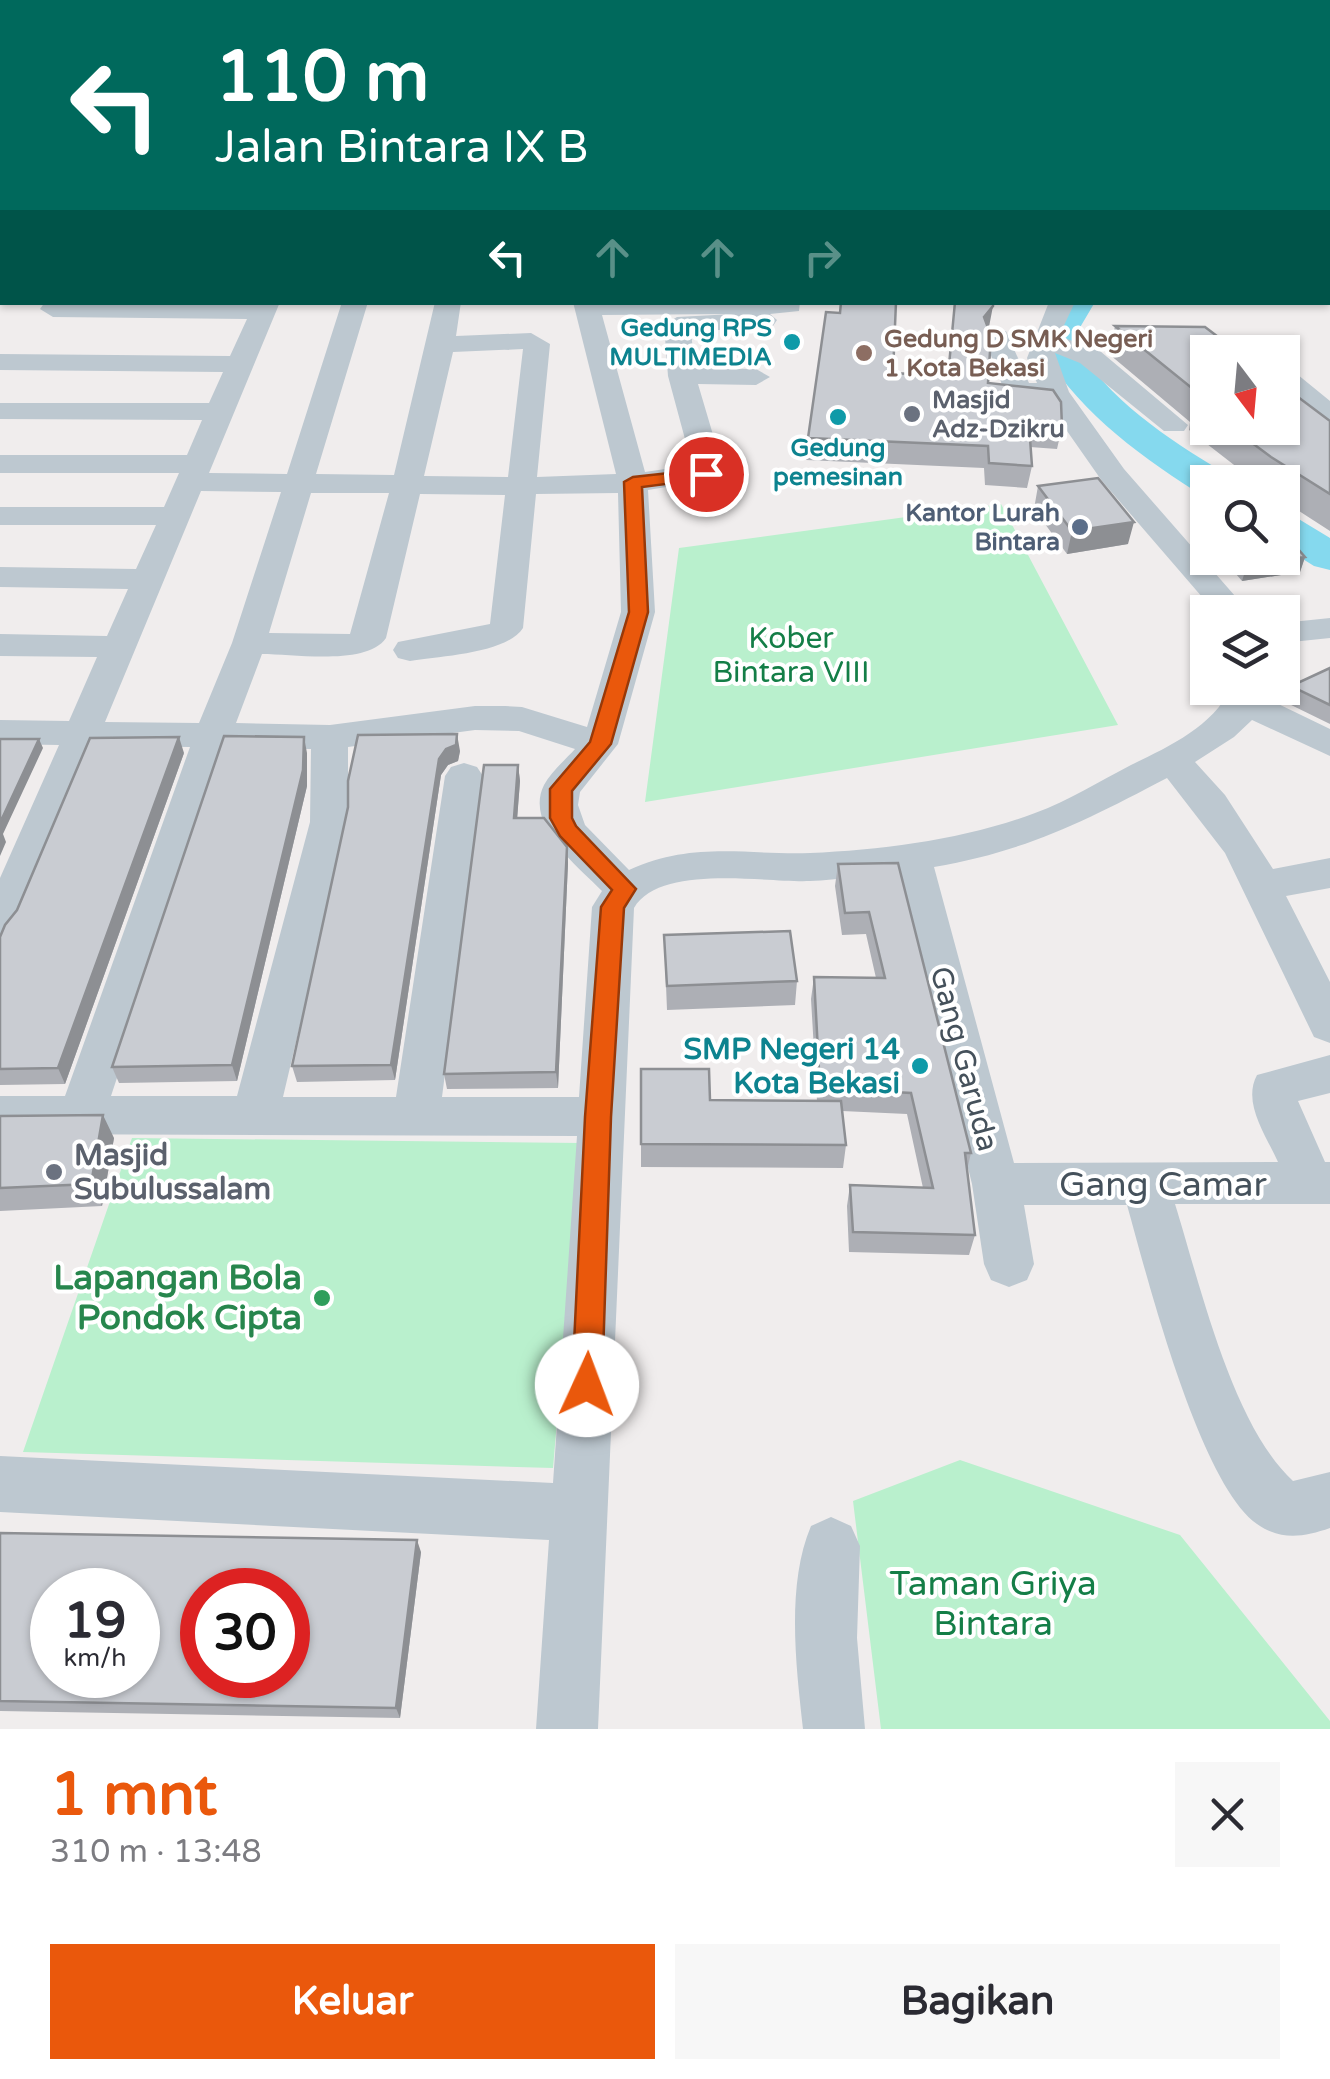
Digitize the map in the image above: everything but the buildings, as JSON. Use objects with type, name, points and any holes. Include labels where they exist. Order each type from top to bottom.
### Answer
[{"type":"street","points":[[0,924],[265,307],[56,310],[58,305]]},
{"type":"street","points":[[81,1116],[248,643],[354,305]]},
{"type":"street","points":[[248,643],[358,645],[369,638],[448,305]]},
{"type":"street","points":[[624,889],[561,818],[561,789],[600,744],[638,612],[633,482],[587,305],[790,306]]},
{"type":"street","points":[[1062,305],[1055,344],[1040,358],[1055,393],[1113,475],[1218,595]]},
{"type":"street","points":[[0,464],[192,473],[297,483],[531,486],[700,476],[711,470],[682,376],[677,325],[764,320]]},
{"type":"street","points":[[996,337],[1018,390],[1055,393]]},
{"type":"street","points":[[410,650],[494,636],[506,628],[531,486],[537,344],[531,341],[441,345]]},
{"type":"street","points":[[1055,344],[1094,360],[1174,426]]},
{"type":"street","points":[[0,362],[238,364]]},
{"type":"street","points":[[682,376],[756,376]]},
{"type":"street","points":[[1300,391],[1330,415]]},
{"type":"street","points":[[0,411],[217,412]]},
{"type":"street","points":[[0,516],[173,516]]},
{"type":"street","points":[[0,577],[147,578]]},
{"type":"street","points":[[0,645],[118,647]]},
{"type":"street","points":[[567,1729],[612,907],[624,889],[662,871],[708,864],[810,867],[911,856],[980,845],[1052,822],[1172,760],[1236,718],[1241,705]]},
{"type":"street","points":[[1266,705],[1325,736]]},
{"type":"street","points":[[0,732],[330,738],[475,718],[505,718],[522,719],[600,744]]},
{"type":"street","points":[[255,1115],[330,822],[330,738]]},
{"type":"street","points":[[1172,760],[1227,824],[1330,1025]]},
{"type":"street","points":[[418,1114],[464,776]]},
{"type":"street","points":[[0,832],[39,833]]},
{"type":"street","name":"Gang Garuda","points":[[911,856],[996,1184],[1009,1264]]},
{"type":"street","points":[[1261,886],[1330,873]]},
{"type":"street","points":[[1321,1184],[1276,1104],[1273,1088],[1330,1074]]},
{"type":"street","points":[[0,1115],[598,1117]]},
{"type":"street","name":"Gang Camar","points":[[996,1184],[1146,1187],[1321,1184]]},
{"type":"street","points":[[1146,1187],[1211,1391],[1255,1486],[1276,1504],[1297,1511],[1330,1500]]},
{"type":"street","points":[[0,1484],[581,1512]]},
{"type":"street","points":[[831,1546],[825,1604],[826,1664],[834,1729]]},
{"type":"green space","name":"Kober Bintara VIII","points":[[1001,504],[1118,725],[645,802],[679,548]]},
{"type":"green space","name":"Lapangan Bola Pondok Cipta","points":[[132,1138],[581,1143],[553,1468],[23,1452]]},
{"type":"green space","name":"Taman Griya Bintara","points":[[960,1460],[1180,1535],[1330,1721],[1330,1729],[881,1729],[853,1501]]},
{"type":"waterway","points":[[1076,305],[1054,341],[1068,363],[1122,421],[1190,470]]},
{"type":"waterway","points":[[1300,538],[1330,557]]},
{"type":"place","name":"Gedung RPS MULTIMEDIA","points":[[792,342]]},
{"type":"place","name":"Gedung D SMK Negeri 1 Kota Bekasi","points":[[864,353]]},
{"type":"place","name":"Masjid Adz-Dzikru","points":[[912,414]]},
{"type":"place","name":"Gedung pemesinan","points":[[838,417]]},
{"type":"place","name":"Kantor Lurah Bintara","points":[[1080,527]]},
{"type":"place","name":"SMP Negeri 14 Kota Bekasi","points":[[920,1066]]},
{"type":"place","name":"Masjid Subulussalam","points":[[54,1172]]},
{"type":"place","name":"Lapangan Bola Pondok Cipta","points":[[322,1298]]},
{"type":"route","points":[[587,1385],[598,1117],[612,907],[624,889],[568,830],[561,818],[561,789],[600,744],[638,612],[633,482],[706,474]]}]
